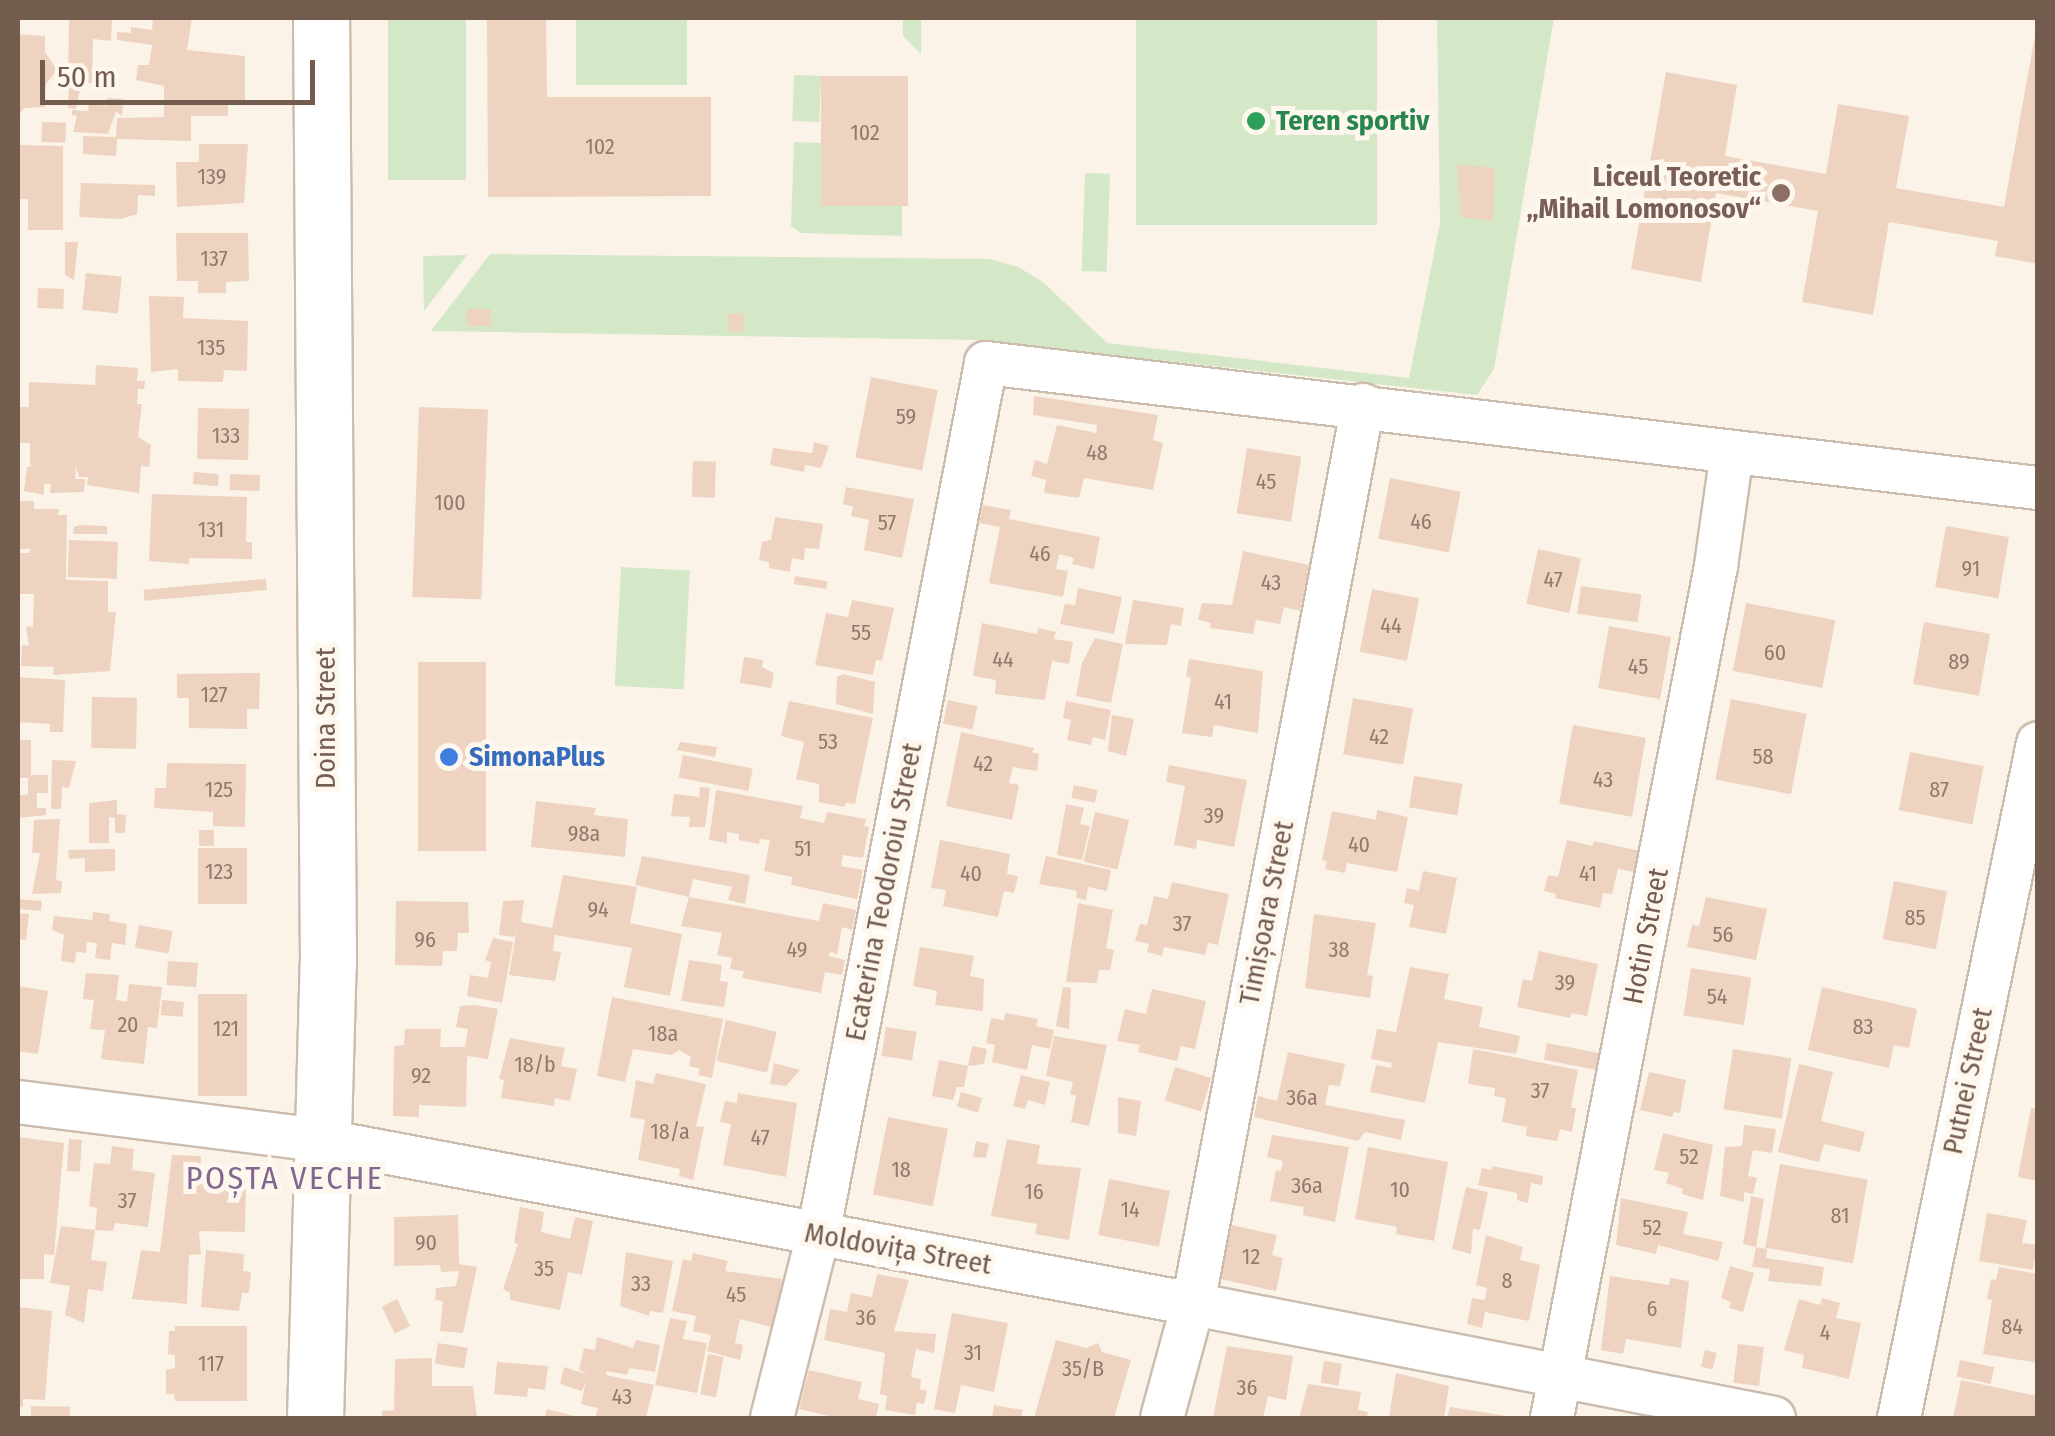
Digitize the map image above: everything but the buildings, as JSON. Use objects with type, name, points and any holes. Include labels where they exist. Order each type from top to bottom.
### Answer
[{"type":"main road","name":"Doina Street","points":[[315,1418],[326,1141],[321,18]]},
{"type":"street","name":"Ecaterina Teodoroiu Street","points":[[772,1418],[818,1234],[986,363],[1363,405]]},
{"type":"street","points":[[1363,405],[2038,488]]},
{"type":"street","name":"Timișoara Street","points":[[1162,1418],[1193,1304],[1363,405]]},
{"type":"street","name":"Hotin Street","points":[[1552,1418],[1564,1376],[1712,586],[1732,452]]},
{"type":"street","name":"Putnei Street","points":[[1899,1418],[2038,742]]},
{"type":"street","name":"Moldovița Street","points":[[18,1102],[326,1141],[1774,1418]]},
{"type":"green space","points":[[388,18],[466,18],[466,180],[388,180]]},
{"type":"green space","points":[[576,18],[687,18],[687,85],[576,85]]},
{"type":"green space","points":[[903,18],[921,18],[921,54],[903,36]]},
{"type":"green space","name":"Teren sportiv","points":[[1136,18],[1377,18],[1377,225],[1136,225]]},
{"type":"green space","points":[[1437,18],[1554,18],[1494,369],[1477,395],[976,340],[431,331],[490,254],[990,259],[1018,267],[1043,282],[1107,343],[1409,378],[1440,223]]},
{"type":"green space","points":[[794,75],[821,76],[819,122],[792,121]]},
{"type":"green space","points":[[794,142],[822,143],[822,205],[902,205],[902,236],[801,233],[791,226]]},
{"type":"green space","points":[[1085,173],[1110,174],[1107,272],[1082,271]]},
{"type":"green space","points":[[467,255],[424,311],[423,256]]},
{"type":"green space","points":[[621,567],[690,571],[684,689],[615,686]]},
{"type":"place","name":"Teren sportiv","points":[[1256,121]]},
{"type":"place","name":"Liceul Teoretic „Mihail Lomonosov“","points":[[1781,193]]},
{"type":"place","name":"SimonaPlus","points":[[449,757]]},
{"type":"district","name":"POȘTA VECHE","points":[[285,1178]]}]
